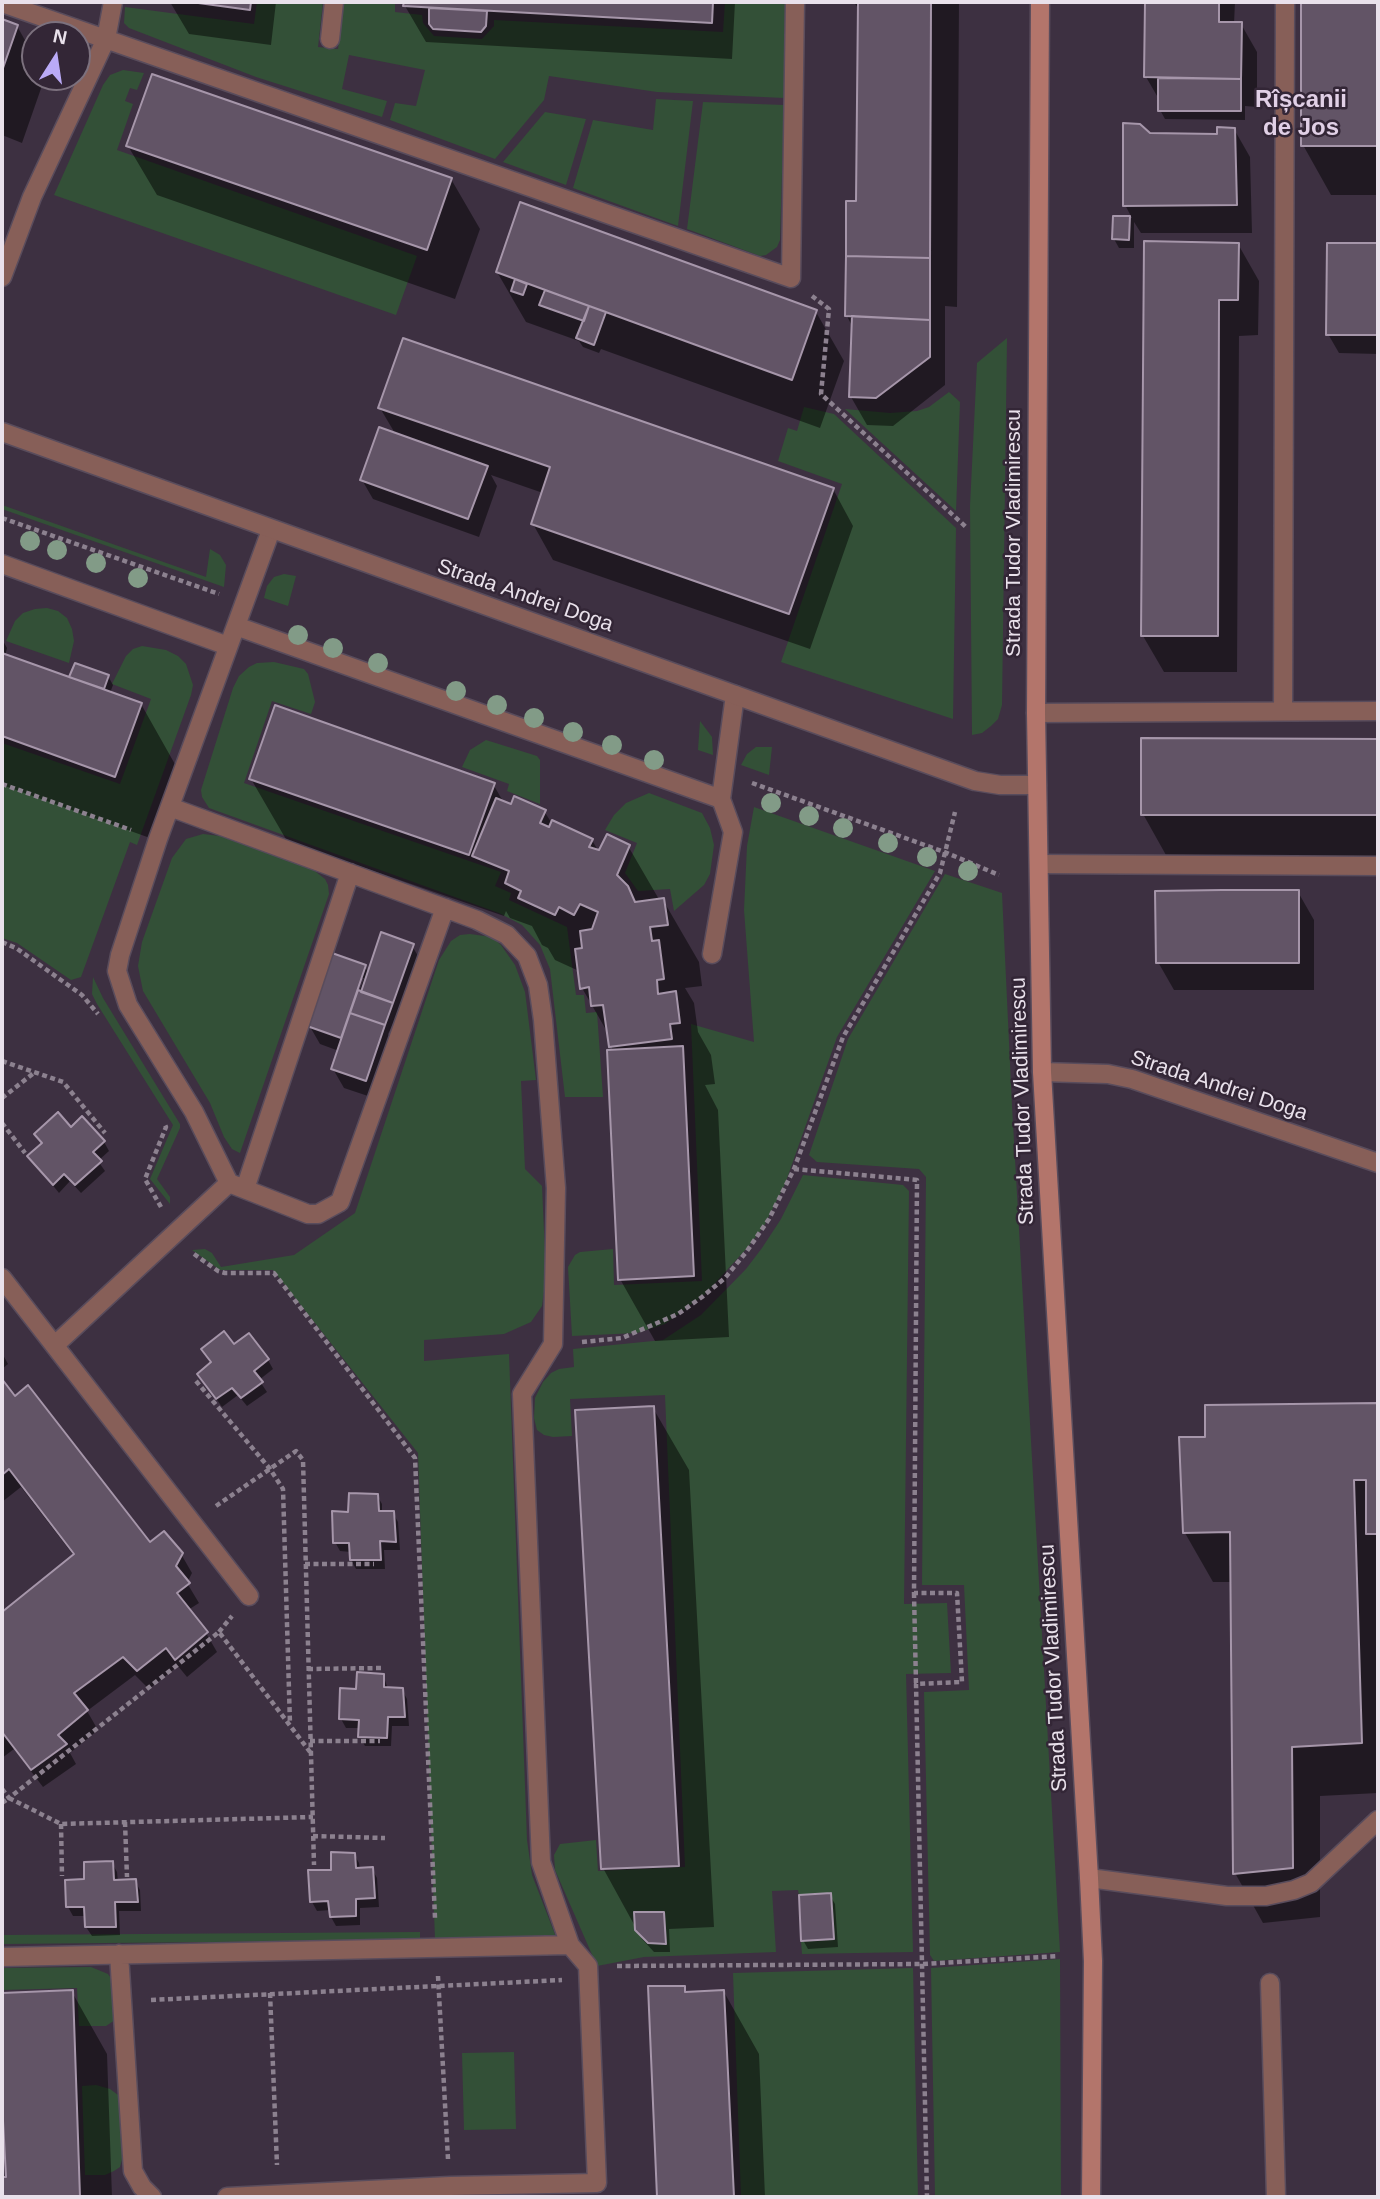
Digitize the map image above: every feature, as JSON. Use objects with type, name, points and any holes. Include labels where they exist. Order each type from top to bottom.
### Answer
[{"type":"main road","name":"Strada Tudor Vladimirescu","points":[[1040,2],[1036,713],[1042,1072],[1093,1961],[1091,2197]]},
{"type":"street","points":[[2,277],[32,197],[106,39],[113,2]]},
{"type":"street","points":[[330,38],[334,2]]},
{"type":"street","points":[[2,3],[791,278],[795,2]]},
{"type":"street","points":[[1283,711],[1285,2]]},
{"type":"street","name":"Strada Andrei Doga","points":[[2,432],[975,780],[1000,785],[1037,785]]},
{"type":"street","points":[[271,530],[158,839],[117,971],[128,1005],[237,1186],[308,1214],[318,1214],[340,1202],[445,908]]},
{"type":"street","points":[[2,564],[228,646]]},
{"type":"street","points":[[236,626],[720,799]]},
{"type":"street","points":[[712,954],[733,832],[720,799],[735,695]]},
{"type":"street","points":[[1036,713],[1378,711]]},
{"type":"street","points":[[170,807],[477,920],[507,935],[527,956],[538,985],[556,1188],[554,1344],[522,1394],[541,1862],[570,1945],[589,1973],[597,2183],[450,2186],[227,2197]]},
{"type":"street","points":[[1039,864],[1378,866]]},
{"type":"street","points":[[55,1345],[176,1232],[237,1186],[350,873]]},
{"type":"street","name":"Strada Andrei Doga","points":[[1042,1072],[1108,1074],[1132,1079],[1378,1163]]},
{"type":"street","points":[[2,1278],[249,1596]]},
{"type":"street","points":[[1089,1878],[1227,1895],[1266,1896],[1311,1883],[1378,1820]]},
{"type":"street","points":[[2,1957],[570,1945]]},
{"type":"street","points":[[119,1954],[133,2171],[142,2187],[152,2197]]},
{"type":"street","points":[[1270,1983],[1276,2197]]},
{"type":"path","points":[[791,278],[829,309],[821,394],[966,527]]},
{"type":"path","points":[[2,784],[158,839]]},
{"type":"path","points":[[554,1344],[622,1338],[678,1314],[725,1278],[747,1251],[769,1219],[794,1169],[844,1037],[940,873],[947,853],[955,811]]},
{"type":"path","points":[[947,853],[999,875]]},
{"type":"path","points":[[2,942],[16,948],[82,995],[102,1019]]},
{"type":"path","points":[[2,1061],[63,1082],[105,1133]]},
{"type":"path","points":[[2,1098],[35,1072]]},
{"type":"path","points":[[159,1115],[166,1127],[145,1179],[185,1247],[225,1273],[274,1273],[415,1458],[436,1947],[450,2186]]},
{"type":"path","points":[[2,1123],[25,1153]]},
{"type":"path","points":[[794,1169],[917,1180],[914,1593],[927,2197]]},
{"type":"path","points":[[196,1381],[270,1469],[283,1489],[290,1726]]},
{"type":"path","points":[[192,1523],[296,1451],[303,1460],[314,1866]]},
{"type":"path","points":[[305,1564],[374,1564]]},
{"type":"path","points":[[914,1593],[957,1593],[962,1682],[916,1684]]},
{"type":"path","points":[[2,1803],[219,1632],[311,1753]]},
{"type":"path","points":[[309,1669],[383,1668]]},
{"type":"path","points":[[310,1741],[380,1741]]},
{"type":"path","points":[[2,1789],[9,1798],[61,1824],[313,1817]]},
{"type":"path","points":[[125,1822],[127,1877]]},
{"type":"path","points":[[61,1824],[62,1876]]},
{"type":"path","points":[[313,1836],[385,1838]]},
{"type":"path","points":[[122,2002],[589,1973],[922,1964],[1058,1956]]},
{"type":"path","points":[[270,1993],[279,2194]]},
{"type":"green space","points":[[257,2],[323,2],[318,47],[338,49],[344,2],[395,2],[395,12],[422,15],[423,23],[434,36],[482,39],[494,26],[494,20],[723,32],[725,2],[785,2],[784,98],[657,92],[549,76],[544,100],[495,159],[390,120],[395,103],[416,106],[425,70],[349,55],[342,89],[387,101],[382,117],[256,77],[129,28],[124,23],[125,7],[254,24]]},
{"type":"green space","points":[[123,70],[144,73],[137,90],[130,88],[125,101],[133,104],[117,150],[417,256],[396,315],[54,195],[103,85],[110,75]]},
{"type":"green space","points":[[656,99],[693,101],[678,226],[573,188],[593,120],[653,130]]},
{"type":"green space","points":[[703,102],[784,105],[780,240],[777,247],[766,255],[760,256],[687,229]]},
{"type":"green space","points":[[545,112],[586,119],[566,185],[503,162]]},
{"type":"green space","points":[[1007,338],[1002,705],[998,719],[991,726],[982,733],[972,735],[970,506],[977,363]]},
{"type":"green space","points":[[949,392],[960,402],[956,511],[845,409],[890,413],[917,411],[929,407]]},
{"type":"green space","points":[[804,407],[834,414],[956,528],[953,719],[781,662],[842,484],[778,461],[788,428],[797,431]]},
{"type":"green space","points":[[2,505],[206,577],[210,549],[220,555],[226,565],[224,587],[2,509]]},
{"type":"green space","points":[[284,574],[296,576],[288,606],[264,598],[267,586],[274,577]]},
{"type":"green space","points":[[47,608],[58,611],[67,618],[72,629],[74,641],[69,663],[6,641],[15,621],[23,613]]},
{"type":"green space","points":[[142,646],[166,650],[186,664],[193,685],[191,695],[137,845],[130,842],[81,977],[71,980],[17,943],[2,938],[2,743],[120,784],[151,699],[112,684],[126,656],[133,649]]},
{"type":"green space","points":[[274,662],[304,669],[308,674],[315,702],[311,714],[272,701],[244,783],[501,872],[495,886],[511,893],[509,900],[567,927],[576,995],[584,995],[586,1013],[597,1012],[603,1097],[565,1097],[550,969],[540,945],[522,925],[499,913],[209,808],[201,790],[233,688],[239,676],[249,667],[257,663]]},
{"type":"green space","points":[[700,721],[712,737],[713,755],[698,750]]},
{"type":"green space","points":[[486,740],[537,756],[540,760],[540,804],[507,791],[509,784],[462,767],[470,750]]},
{"type":"green space","points":[[756,747],[772,747],[769,775],[741,765],[747,754]]},
{"type":"green space","points":[[649,793],[702,813],[710,828],[714,845],[710,874],[704,885],[674,911],[670,889],[638,891],[625,873],[637,843],[605,830],[614,815],[626,803]]},
{"type":"green space","points":[[754,807],[935,871],[837,1037],[785,1184],[764,1226],[748,1247],[705,1294],[665,1324],[637,1333],[572,1336],[568,1267],[580,1252],[613,1249],[614,1285],[702,1281],[691,1024],[754,1042],[744,910],[747,846]]},
{"type":"green space","points":[[203,834],[220,836],[311,868],[325,879],[328,885],[329,894],[240,1153],[232,1149],[224,1137],[210,1103],[143,991],[138,966],[142,942],[172,858],[186,839]]},
{"type":"green space","points":[[945,874],[1002,893],[1060,1952],[934,1961],[930,1955],[924,1692],[969,1690],[964,1585],[922,1585],[926,1177],[919,1169],[817,1162],[809,1155],[848,1039]]},
{"type":"green space","points":[[460,935],[492,937],[501,945],[515,965],[525,992],[536,1080],[521,1081],[525,1169],[542,1186],[546,1276],[542,1306],[531,1322],[504,1334],[424,1340],[424,1361],[509,1354],[527,1840],[532,1875],[556,1937],[435,1940],[418,1453],[273,1270],[220,1270],[192,1250],[205,1249],[212,1253],[221,1267],[294,1255],[355,1213],[439,960],[451,941]]},
{"type":"green space","points":[[93,977],[180,1124],[157,1179],[170,1197],[170,1204],[150,1179],[173,1125],[97,1004],[92,994]]},
{"type":"green space","points":[[803,1175],[903,1185],[909,1191],[904,1604],[947,1603],[951,1673],[906,1674],[913,1952],[802,1954],[801,1941],[831,1893],[799,1895],[798,1890],[772,1891],[776,1952],[644,1957],[597,1966],[555,1870],[554,1855],[560,1844],[596,1840],[598,1871],[685,1867],[665,1395],[570,1399],[572,1436],[553,1437],[537,1430],[534,1418],[535,1398],[551,1373],[574,1367],[573,1349],[663,1340],[701,1315],[746,1269],[762,1248],[781,1219]]},
{"type":"green space","points":[[420,1932],[420,1940],[2,1944],[2,1935]]},
{"type":"green space","points":[[1060,1959],[1061,2197],[935,2197],[931,1968]]},
{"type":"green space","points":[[91,1967],[108,1974],[115,1984],[115,2020],[106,2026],[79,2026],[77,1988],[2,1990],[2,1968]]},
{"type":"green space","points":[[913,1968],[918,2197],[741,2197],[733,1973]]},
{"type":"green space","points":[[514,2052],[516,2129],[464,2130],[462,2053]]},
{"type":"green space","points":[[96,2085],[110,2089],[122,2102],[124,2152],[120,2167],[114,2171],[105,2175],[85,2175],[82,2086]]},
{"type":"building","points":[[191,2],[251,2],[250,10]]},
{"type":"building","points":[[404,2],[713,2],[712,23],[403,6]]},
{"type":"building","points":[[858,2],[931,2],[930,258],[846,256],[846,201],[856,201]]},
{"type":"building","points":[[1145,2],[1219,2],[1219,22],[1242,22],[1241,79],[1144,77]]},
{"type":"building","points":[[1301,2],[1378,2],[1378,146],[1301,146]]},
{"type":"building","points":[[429,8],[487,11],[486,26],[481,32],[433,29],[429,24]]},
{"type":"building","points":[[2,19],[18,25],[2,71]]},
{"type":"building","points":[[152,74],[452,178],[427,250],[126,146]]},
{"type":"building","points":[[1158,78],[1241,79],[1241,111],[1158,111]]},
{"type":"building","points":[[1123,123],[1140,124],[1150,133],[1217,134],[1217,127],[1235,128],[1237,205],[1123,206]]},
{"type":"building","points":[[520,202],[817,310],[792,380],[496,272]]},
{"type":"building","points":[[1113,216],[1130,216],[1129,240],[1112,239]]},
{"type":"building","points":[[1144,241],[1239,243],[1238,300],[1219,300],[1218,636],[1141,636]]},
{"type":"building","points":[[1327,243],[1378,243],[1378,335],[1326,335]]},
{"type":"building","points":[[846,256],[930,258],[930,320],[845,316]]},
{"type":"building","points":[[515,279],[527,284],[523,295],[511,291]]},
{"type":"building","points":[[545,290],[589,306],[584,321],[539,305]]},
{"type":"building","points":[[589,306],[606,312],[594,345],[576,338]]},
{"type":"building","points":[[852,316],[930,320],[930,357],[876,398],[849,397]]},
{"type":"building","points":[[403,338],[834,488],[789,614],[531,524],[550,467],[378,408]]},
{"type":"building","points":[[379,427],[488,466],[468,519],[360,480]]},
{"type":"building","points":[[2,653],[142,703],[115,777],[2,736]]},
{"type":"building","points":[[75,663],[109,675],[104,689],[69,677]]},
{"type":"building","points":[[275,705],[495,783],[469,855],[249,779]]},
{"type":"building","points":[[1141,738],[1378,739],[1378,815],[1141,815]]},
{"type":"building","points":[[514,796],[546,810],[540,823],[549,827],[552,820],[593,839],[589,847],[599,850],[607,834],[630,845],[617,875],[628,886],[635,902],[664,898],[668,925],[650,927],[652,941],[659,940],[664,979],[657,980],[658,994],[676,991],[680,1023],[670,1024],[672,1039],[609,1047],[603,1005],[591,1006],[589,987],[580,989],[575,949],[582,948],[580,931],[592,929],[598,912],[580,904],[574,915],[559,907],[555,915],[518,898],[521,891],[505,883],[509,871],[472,856],[496,798],[511,804]]},
{"type":"building","points":[[1299,890],[1299,963],[1156,963],[1155,891]]},
{"type":"building","points":[[381,932],[414,944],[393,1003],[361,992]]},
{"type":"building","points":[[332,953],[366,965],[341,1038],[307,1026]]},
{"type":"building","points":[[358,990],[393,1003],[385,1025],[350,1013]]},
{"type":"building","points":[[350,1013],[385,1025],[366,1081],[331,1069]]},
{"type":"building","points":[[683,1046],[694,1276],[618,1280],[607,1050]]},
{"type":"building","points":[[58,1112],[71,1127],[82,1116],[105,1141],[93,1152],[102,1161],[75,1185],[64,1174],[53,1185],[27,1156],[42,1143],[34,1134]]},
{"type":"building","points":[[224,1331],[234,1344],[249,1333],[269,1359],[254,1371],[263,1382],[241,1398],[232,1388],[216,1399],[197,1374],[211,1362],[201,1349]]},
{"type":"building","points":[[2,1379],[15,1396],[28,1385],[150,1542],[164,1531],[183,1553],[176,1566],[190,1583],[177,1593],[208,1632],[175,1660],[166,1648],[137,1671],[123,1657],[74,1693],[88,1710],[58,1735],[67,1744],[31,1770],[2,1732],[2,1612],[74,1554],[9,1469],[2,1475]]},
{"type":"building","points":[[1378,1403],[1378,1534],[1366,1534],[1366,1480],[1354,1480],[1362,1743],[1292,1747],[1293,1868],[1233,1874],[1230,1532],[1183,1533],[1179,1437],[1205,1437],[1205,1405]]},
{"type":"building","points":[[654,1406],[679,1866],[601,1869],[575,1410]]},
{"type":"building","points":[[349,1493],[378,1494],[379,1511],[394,1511],[396,1542],[380,1541],[381,1560],[350,1560],[349,1543],[333,1543],[332,1511],[348,1512]]},
{"type":"building","points":[[357,1672],[384,1674],[384,1687],[403,1688],[405,1717],[388,1717],[387,1738],[358,1737],[359,1720],[339,1719],[340,1688],[356,1689]]},
{"type":"building","points":[[331,1852],[355,1853],[356,1868],[373,1867],[375,1898],[356,1899],[356,1916],[330,1917],[328,1901],[310,1902],[308,1870],[331,1870]]},
{"type":"building","points":[[113,1861],[114,1880],[136,1879],[138,1902],[115,1902],[116,1927],[85,1927],[84,1907],[66,1907],[65,1880],[84,1879],[84,1862]]},
{"type":"building","points":[[831,1893],[834,1939],[801,1941],[799,1895]]},
{"type":"building","points":[[634,1912],[664,1912],[666,1944],[648,1943],[635,1930]]},
{"type":"building","points":[[648,1986],[685,1986],[685,1992],[724,1990],[734,2197],[657,2197]]},
{"type":"building","points":[[73,1990],[80,2197],[2,2197],[2,2177],[6,2177],[2,2102],[2,1993]]},
{"type":"district","name":"Rîșcanii de Jos","points":[[1301,114]]}]
